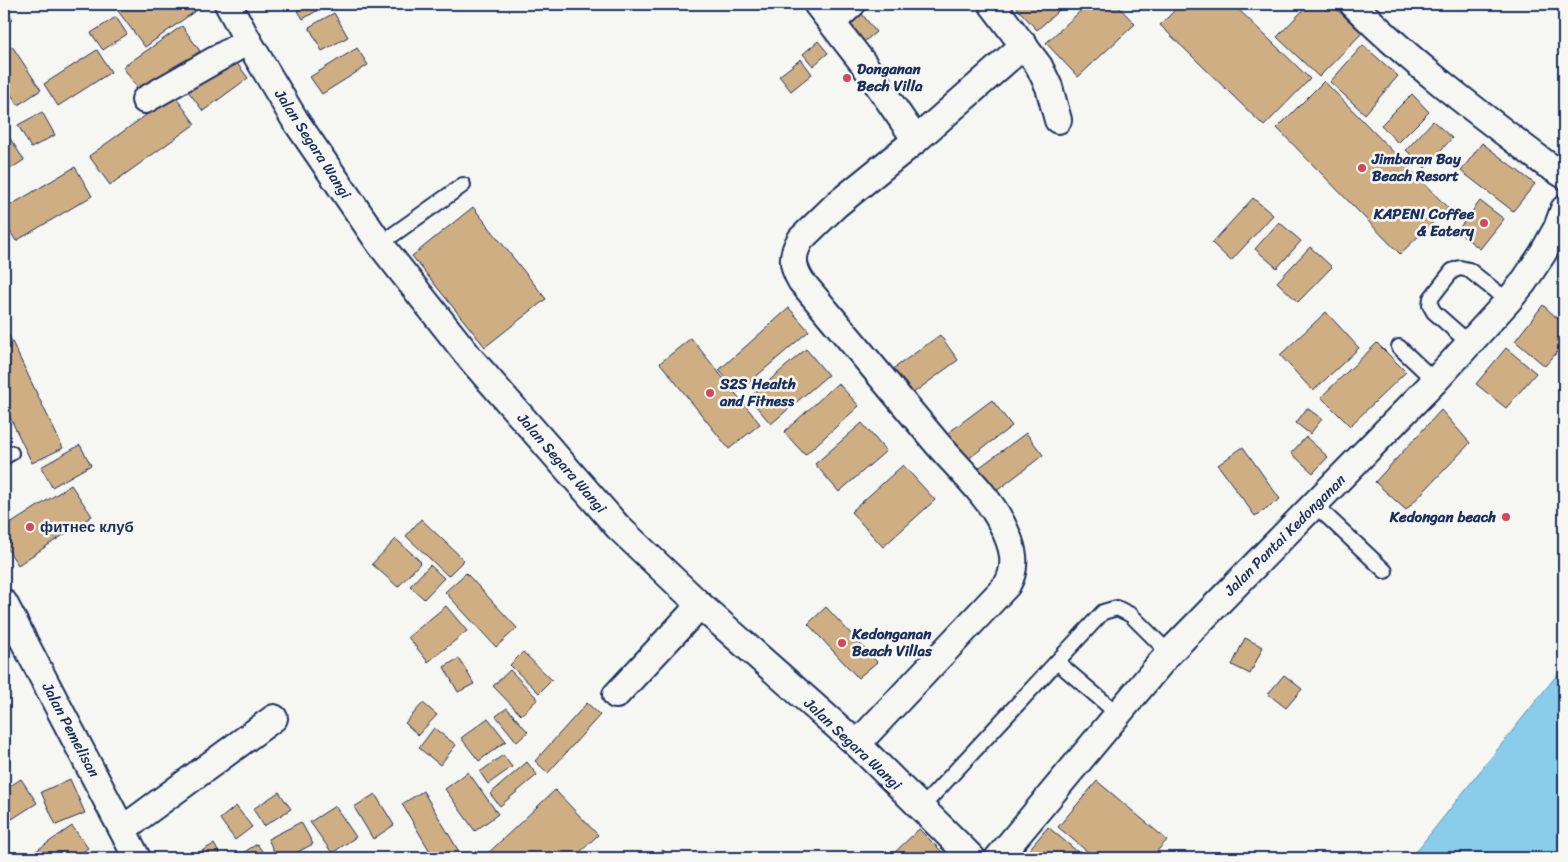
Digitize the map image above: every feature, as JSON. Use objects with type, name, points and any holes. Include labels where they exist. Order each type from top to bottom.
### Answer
[{"type":"street","name":"Jalan Segara Wangi","points":[[228,4],[295,120],[380,244],[470,358],[618,527],[700,605],[857,744],[972,858]]},
{"type":"street","points":[[852,4],[824,13],[864,63],[916,140]]},
{"type":"street","points":[[992,4],[1033,57],[1045,77],[1058,120]]},
{"type":"street","points":[[1353,4],[1377,28],[1434,76],[1546,164],[1564,175]]},
{"type":"street","points":[[145,100],[248,41]]},
{"type":"street","points":[[857,744],[1007,584],[1011,578],[1014,554],[1001,522],[987,500],[930,436],[801,281],[794,266],[797,245],[809,230],[836,205],[916,140],[1024,45]]},
{"type":"street","name":"Jalan Pantai Kedonganan","points":[[998,858],[1169,653],[1435,381],[1508,301],[1543,254],[1557,228],[1564,209]]},
{"type":"street","name":"Jalan Pemelisan","points":[[4,603],[137,858]]},
{"type":"street","points":[[616,694],[700,605]]},
{"type":"street","points":[[123,828],[274,718]]},
{"type":"lane","points":[[380,244],[463,185]]},
{"type":"lane","points":[[1469,342],[1434,312],[1430,305],[1431,298],[1452,271],[1460,268],[1469,270],[1508,301]]},
{"type":"lane","points":[[1399,347],[1435,381]]},
{"type":"lane","points":[[1315,505],[1385,571]]},
{"type":"lane","points":[[921,808],[1103,612],[1117,608],[1131,615],[1169,653]]},
{"type":"lane","points":[[1057,662],[1118,714]]},
{"type":"water","points":[[1564,666],[1564,858],[1411,858]]},
{"type":"building","points":[[127,4],[205,4],[145,47],[118,11]]},
{"type":"building","points":[[294,4],[322,4],[323,7],[303,19]]},
{"type":"building","points":[[1013,4],[1066,4],[1037,30]]},
{"type":"building","points":[[1088,4],[1116,4],[1135,24],[1078,77],[1046,43]]},
{"type":"building","points":[[1181,4],[1233,4],[1310,79],[1264,126],[1160,25]]},
{"type":"building","points":[[1309,4],[1331,4],[1362,33],[1319,77],[1277,37]]},
{"type":"building","points":[[4,8],[13,19],[4,26]]},
{"type":"building","points":[[334,13],[348,37],[322,51],[309,27]]},
{"type":"building","points":[[862,14],[876,32],[860,45],[853,36],[858,33],[850,24]]},
{"type":"building","points":[[116,17],[127,34],[103,50],[91,33]]},
{"type":"building","points":[[182,26],[200,51],[140,92],[123,67]]},
{"type":"building","points":[[818,41],[828,53],[813,66],[803,54]]},
{"type":"building","points":[[1363,45],[1398,76],[1365,114],[1330,82]]},
{"type":"building","points":[[12,46],[41,90],[18,105],[4,84],[4,51]]},
{"type":"building","points":[[357,48],[368,65],[322,94],[310,77]]},
{"type":"building","points":[[97,50],[111,72],[58,106],[44,84]]},
{"type":"building","points":[[233,58],[248,78],[203,111],[188,91]]},
{"type":"building","points":[[801,59],[812,74],[791,91],[779,76]]},
{"type":"building","name":"Jimbaran Bay Beach Resort","points":[[1324,81],[1448,208],[1400,254],[1277,128]]},
{"type":"building","points":[[1412,94],[1429,112],[1398,143],[1381,125]]},
{"type":"building","points":[[174,95],[195,124],[110,185],[89,156]]},
{"type":"building","points":[[42,112],[55,135],[31,148],[18,125]]},
{"type":"building","points":[[1433,121],[1452,138],[1425,168],[1406,150]]},
{"type":"building","points":[[4,129],[24,160],[4,173]]},
{"type":"building","points":[[1482,143],[1535,184],[1513,211],[1461,171]]},
{"type":"building","points":[[75,167],[92,196],[16,241],[4,221],[4,209]]},
{"type":"building","points":[[1253,198],[1273,215],[1231,261],[1212,243]]},
{"type":"building","points":[[1480,201],[1504,219],[1480,249],[1457,231]]},
{"type":"building","points":[[473,207],[546,299],[485,347],[412,256]]},
{"type":"building","points":[[1279,222],[1301,241],[1277,268],[1255,249]]},
{"type":"building","points":[[1310,247],[1332,267],[1298,302],[1277,282]]},
{"type":"building","points":[[1543,305],[1564,325],[1564,344],[1545,366],[1515,341]]},
{"type":"building","points":[[789,308],[809,331],[738,392],[719,370]]},
{"type":"building","points":[[1326,312],[1359,348],[1313,391],[1280,355]]},
{"type":"building","points":[[4,325],[63,448],[32,463],[4,405]]},
{"type":"building","points":[[940,335],[958,360],[912,394],[893,369]]},
{"type":"building","name":"S2S Health and Fitness","points":[[691,338],[760,424],[729,449],[660,363]]},
{"type":"building","points":[[1377,343],[1406,372],[1350,426],[1321,397]]},
{"type":"building","points":[[1506,348],[1536,373],[1506,408],[1476,384]]},
{"type":"building","points":[[806,349],[828,375],[771,424],[749,398]]},
{"type":"building","points":[[838,383],[859,406],[805,455],[784,432]]},
{"type":"building","points":[[992,400],[1012,426],[964,462],[944,436]]},
{"type":"building","points":[[1307,408],[1322,419],[1310,434],[1296,423]]},
{"type":"building","points":[[1441,410],[1470,443],[1406,510],[1375,482]]},
{"type":"building","points":[[862,423],[886,451],[839,492],[815,464]]},
{"type":"building","points":[[1026,433],[1043,455],[990,496],[972,473]]},
{"type":"building","points":[[1306,437],[1328,457],[1313,473],[1291,453]]},
{"type":"building","points":[[80,445],[91,465],[52,487],[41,467]]},
{"type":"building","points":[[1243,447],[1280,499],[1255,516],[1218,465]]},
{"type":"building","points":[[903,465],[935,500],[883,547],[851,512]]},
{"type":"building","points":[[71,485],[92,516],[18,565],[4,544],[4,528]]},
{"type":"building","points":[[421,519],[464,560],[448,576],[406,536]]},
{"type":"building","points":[[396,539],[421,562],[398,587],[372,564]]},
{"type":"building","points":[[430,565],[444,578],[424,599],[410,586]]},
{"type":"building","points":[[466,573],[517,628],[496,647],[445,592]]},
{"type":"building","points":[[446,606],[467,631],[428,662],[408,637]]},
{"type":"building","name":"Kedonganan Beach Villas","points":[[826,607],[877,662],[858,678],[808,624]]},
{"type":"building","points":[[1245,638],[1263,647],[1250,674],[1232,665]]},
{"type":"building","points":[[523,652],[552,680],[539,693],[510,665]]},
{"type":"building","points":[[459,658],[474,684],[458,692],[444,667]]},
{"type":"building","points":[[510,670],[538,699],[521,715],[493,686]]},
{"type":"building","points":[[1284,675],[1302,689],[1286,708],[1268,694]]},
{"type":"building","points":[[423,703],[437,715],[418,735],[405,723]]},
{"type":"building","points":[[587,703],[600,715],[548,773],[535,761]]},
{"type":"building","points":[[507,708],[528,732],[517,742],[496,716]]},
{"type":"building","points":[[488,718],[506,741],[479,761],[461,738]]},
{"type":"building","points":[[434,728],[456,745],[440,765],[419,748]]},
{"type":"building","points":[[503,755],[512,767],[488,784],[480,772]]},
{"type":"building","points":[[527,762],[537,775],[500,806],[490,794]]},
{"type":"building","points":[[468,772],[498,814],[475,831],[445,789]]},
{"type":"building","points":[[21,779],[37,803],[12,819],[4,807],[4,790]]},
{"type":"building","points":[[70,779],[85,813],[56,825],[41,792]]},
{"type":"building","points":[[1097,781],[1167,840],[1151,858],[1095,858],[1058,827]]},
{"type":"building","points":[[555,790],[598,835],[574,858],[483,858]]},
{"type":"building","points":[[423,791],[461,855],[454,858],[434,858],[402,804]]},
{"type":"building","points":[[279,792],[291,809],[264,826],[253,809]]},
{"type":"building","points":[[375,794],[394,825],[373,839],[354,807]]},
{"type":"building","points":[[236,806],[252,827],[235,840],[220,819]]},
{"type":"building","points":[[335,806],[356,837],[332,853],[310,822]]},
{"type":"building","points":[[301,822],[313,844],[286,858],[277,858],[268,839]]},
{"type":"building","points":[[72,826],[88,848],[75,858],[26,858]]},
{"type":"building","points":[[1048,827],[1085,858],[1022,858]]},
{"type":"building","points":[[919,829],[948,858],[889,858]]},
{"type":"building","points":[[214,844],[222,858],[189,858]]},
{"type":"building","points":[[257,844],[267,858],[235,858]]},
{"type":"building","points":[[663,850],[670,858],[653,858]]},
{"type":"place","name":"Donganan Bech Villa","points":[[847,78]]},
{"type":"place","name":"Jimbaran Bay Beach Resort","points":[[1362,168]]},
{"type":"place","name":"KAPENI Coffee & Eatery","points":[[1484,223]]},
{"type":"place","name":"S2S Health and Fitness","points":[[710,393]]},
{"type":"place","name":"Kedongan beach","points":[[1506,517]]},
{"type":"place","name":"фитнес клуб","points":[[30,527]]},
{"type":"place","name":"Kedonganan Beach Villas","points":[[842,643]]}]
